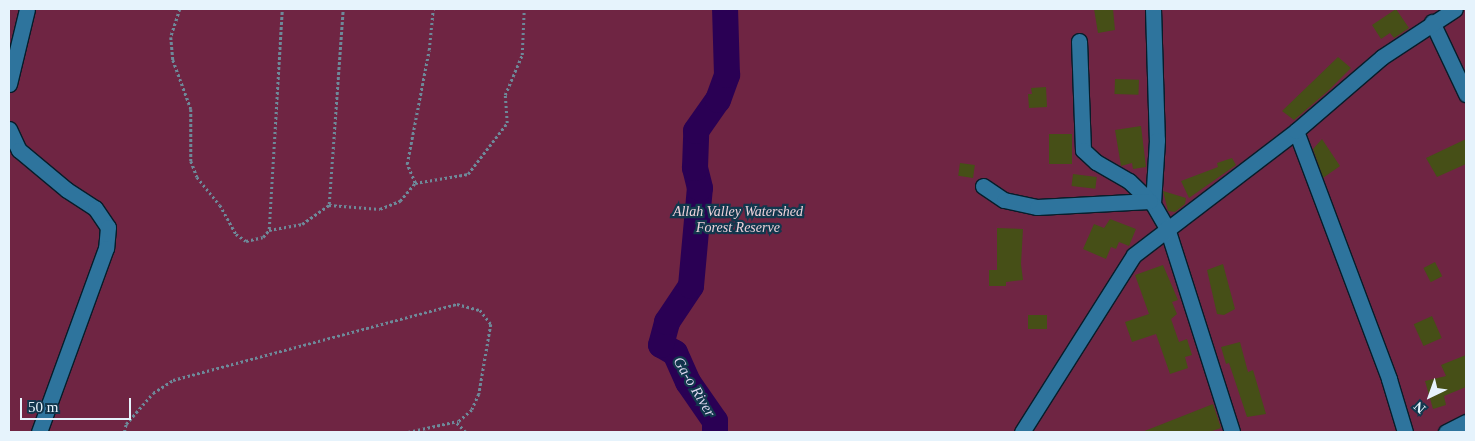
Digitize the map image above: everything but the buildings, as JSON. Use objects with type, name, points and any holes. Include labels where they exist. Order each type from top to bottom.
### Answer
[{"type":"street","points":[[9,84],[27,9]]},
{"type":"street","points":[[1152,202],[1157,140],[1153,9]]},
{"type":"street","points":[[1022,432],[1127,263],[1167,228],[1296,130],[1382,57],[1432,22],[1455,9]]},
{"type":"street","points":[[1432,22],[1466,94]]},
{"type":"street","points":[[1079,41],[1083,150],[1096,162],[1129,181],[1152,202],[1167,228],[1232,432]]},
{"type":"street","points":[[9,129],[19,150],[67,190],[95,208],[108,228],[106,248],[39,432]]},
{"type":"street","points":[[1296,130],[1389,380],[1405,432]]},
{"type":"street","points":[[983,186],[1004,200],[1037,207],[1152,202]]},
{"type":"street","points":[[1446,432],[1466,422]]},
{"type":"path","points":[[180,9],[171,37],[173,60],[191,108],[191,160],[197,177],[220,205],[236,234],[246,240],[263,236],[269,230],[302,224],[329,204],[380,209],[400,201],[415,183],[468,174],[507,122],[505,96],[522,55],[524,9]]},
{"type":"path","points":[[269,230],[282,9]]},
{"type":"path","points":[[329,204],[342,9]]},
{"type":"path","points":[[415,183],[407,164],[429,50],[433,9]]},
{"type":"path","points":[[124,432],[126,424],[153,394],[173,380],[457,304],[480,310],[491,324],[479,394],[472,410],[460,420],[408,432]]},
{"type":"path","points":[[460,420],[458,423],[466,432]]},
{"type":"green space","name":"Allah Valley Watershed Forest Reserve","points":[[9,9],[1466,9],[1466,432],[9,432]]},
{"type":"waterway","name":"Ga-o River","points":[[715,432],[715,421],[688,382],[675,353],[661,345],[667,322],[691,286],[700,188],[695,168],[696,131],[718,100],[727,75],[725,9]]}]
